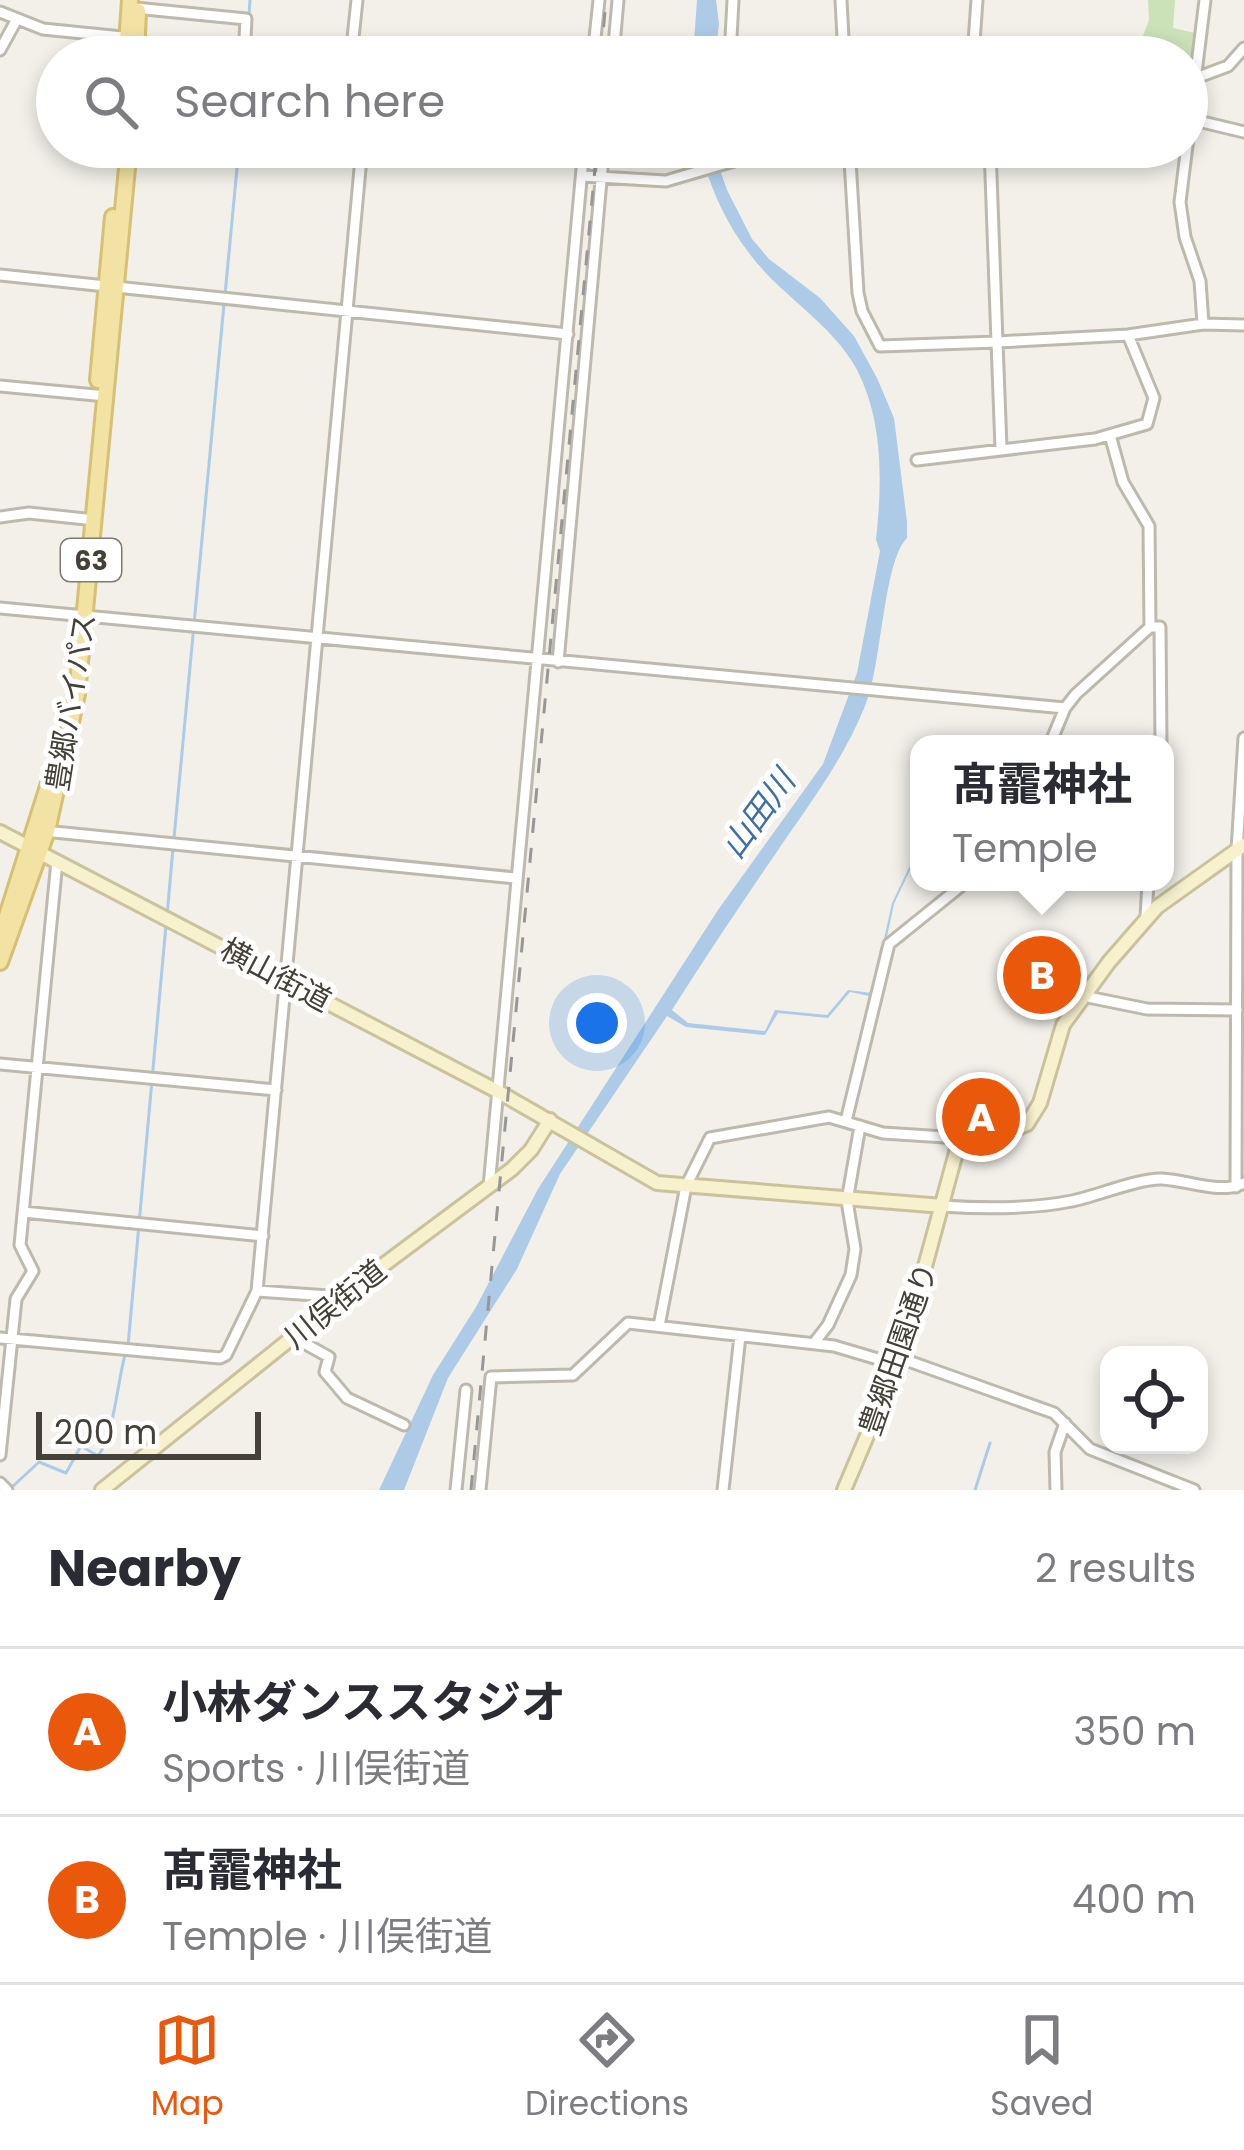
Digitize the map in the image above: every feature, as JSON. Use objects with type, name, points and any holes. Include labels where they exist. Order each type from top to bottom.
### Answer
[{"type":"main road","points":[[132,36],[134,4]]},
{"type":"main road","name":"豊郷バイパス","points":[[0,962],[42,830],[82,617],[118,168]]},
{"type":"main road","name":"豊郷バイパス","points":[[111,289],[126,168]]},
{"type":"main road","name":"横山街道","points":[[0,832],[497,1091],[658,1184],[686,1186]]},
{"type":"main road","points":[[686,1186],[943,1206],[960,1138],[1017,1131],[1035,1116],[1058,1036],[1083,997],[1146,917],[1241,847]]},
{"type":"main road","name":"豊郷バイパス","points":[[0,938],[35,850]]},
{"type":"main road","name":"川俣街道","points":[[102,1490],[488,1187],[556,1124]]},
{"type":"main road","name":"豊郷田園通り","points":[[844,1490],[899,1361],[943,1206]]},
{"type":"street","points":[[353,36],[357,0]]},
{"type":"street","points":[[595,36],[599,0]]},
{"type":"street","points":[[615,36],[618,0]]},
{"type":"street","points":[[731,36],[733,0]]},
{"type":"street","points":[[842,0],[843,36]]},
{"type":"street","points":[[975,36],[977,0]]},
{"type":"street","points":[[1201,36],[1205,0]]},
{"type":"street","points":[[134,4],[246,19],[245,36]]},
{"type":"street","points":[[0,12],[43,29],[112,36]]},
{"type":"street","points":[[0,50],[16,19]]},
{"type":"street","points":[[1208,74],[1228,66],[1244,48]]},
{"type":"street","points":[[1208,123],[1244,132]]},
{"type":"street","points":[[5,1338],[220,1358],[226,1355],[257,1291],[360,168]]},
{"type":"street","points":[[488,1187],[583,168]]},
{"type":"street","points":[[558,662],[603,168]]},
{"type":"street","points":[[582,176],[666,181],[705,168]]},
{"type":"street","points":[[853,168],[858,293],[880,346],[1128,335],[1203,324],[1244,326]]},
{"type":"street","points":[[991,168],[1001,448]]},
{"type":"street","points":[[1184,168],[1180,202],[1185,237],[1200,281],[1203,324]]},
{"type":"street","points":[[0,275],[568,334]]},
{"type":"street","points":[[916,460],[1110,435],[1148,424],[1154,398],[1128,335]]},
{"type":"street","points":[[0,386],[102,396]]},
{"type":"street","points":[[1110,435],[1123,482],[1150,526],[1150,627]]},
{"type":"street","points":[[0,517],[29,513],[90,519]]},
{"type":"street","points":[[0,608],[1065,708]]},
{"type":"street","points":[[1054,735],[1065,708],[1150,627],[1160,627],[1161,735]]},
{"type":"street","points":[[943,1206],[998,1208],[1066,1202],[1155,1179],[1240,1185],[1237,1010],[1244,738]]},
{"type":"street","points":[[42,830],[517,878]]},
{"type":"street","points":[[0,1455],[5,1338],[16,1298],[33,1271],[20,1250],[57,861]]},
{"type":"street","points":[[846,1121],[890,944],[955,891]]},
{"type":"street","points":[[1146,917],[1147,891]]},
{"type":"street","points":[[1083,997],[1147,1010],[1237,1010]]},
{"type":"street","points":[[0,1064],[276,1090]]},
{"type":"street","points":[[659,1326],[686,1186],[710,1138],[811,1118],[846,1121],[901,1136],[960,1138]]},
{"type":"street","points":[[814,1343],[851,1275],[855,1249],[847,1201],[860,1126]]},
{"type":"street","points":[[23,1212],[262,1236]]},
{"type":"street","points":[[257,1291],[343,1298]]},
{"type":"street","points":[[480,1490],[491,1377],[573,1375],[628,1323],[814,1343],[899,1361],[1054,1413],[1090,1449],[1194,1490]]},
{"type":"street","points":[[723,1490],[740,1336]]},
{"type":"street","points":[[293,1337],[328,1357],[326,1372],[347,1398],[404,1425]]},
{"type":"street","points":[[456,1490],[466,1390]]},
{"type":"street","points":[[1056,1490],[1055,1452],[1065,1423]]},
{"type":"street","points":[[0,1483],[7,1490]]},
{"type":"green space","points":[[1148,0],[1175,0],[1173,28],[1195,36],[1143,36],[1149,20]]},
{"type":"water","points":[[697,0],[716,0],[718,36],[694,36]]},
{"type":"water","points":[[706,168],[719,168],[752,239],[769,259],[820,298],[854,336],[894,418],[907,538],[893,568],[871,689],[856,726],[824,783],[672,1010],[688,1023],[765,1031],[775,1010],[827,1015],[848,990],[872,993],[892,903],[910,866],[910,870],[894,904],[874,997],[850,992],[828,1018],[778,1013],[765,1035],[686,1027],[667,1016],[560,1174],[517,1269],[448,1378],[404,1490],[379,1490],[433,1375],[476,1307],[538,1189],[718,910],[823,764],[857,673],[880,551],[876,540],[879,452],[872,409],[856,368],[841,346],[766,274],[741,241]]},
{"type":"waterway","points":[[249,16],[250,0]]},
{"type":"waterway","points":[[225,295],[237,168]]},
{"type":"waterway","points":[[174,838],[224,304]]},
{"type":"waterway","points":[[167,916],[173,848]]},
{"type":"waterway","points":[[128,1346],[166,925]]},
{"type":"waterway","points":[[11,1488],[39,1462],[66,1473],[81,1446],[98,1456],[111,1422],[125,1355]]},
{"type":"waterway","points":[[975,1490],[990,1443]]},
{"type":"railway","points":[[603,36],[606,0]]},
{"type":"railway","points":[[471,1490],[595,168]]},
{"type":"place","name":"髙靇神社","points":[[1042,975]]},
{"type":"place","name":"小林ダンススタジオ","points":[[981,1117]]},
{"type":"water label","name":"山田川","points":[[758,814]]}]
